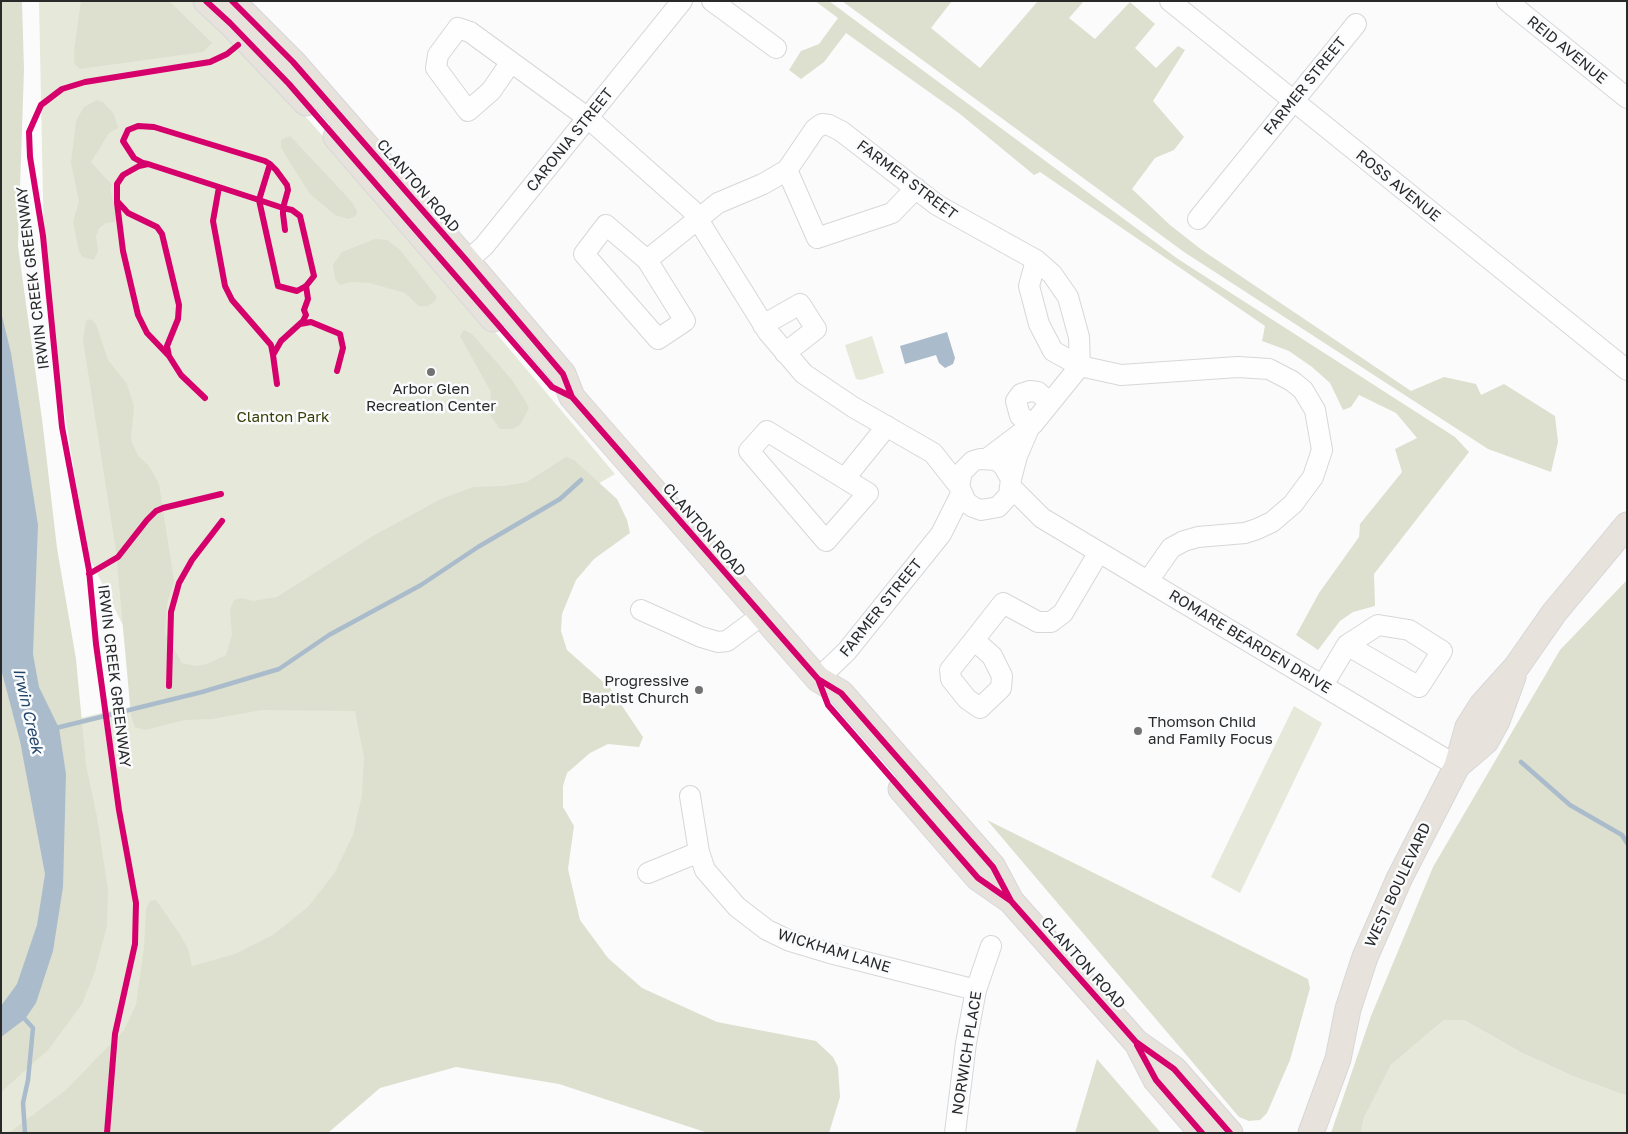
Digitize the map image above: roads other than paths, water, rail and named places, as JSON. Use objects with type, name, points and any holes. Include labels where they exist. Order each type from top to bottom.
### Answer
[{"type":"main road","name":"CLANTON ROAD","points":[[206,1],[238,9],[293,62],[460,267],[563,374],[572,398],[818,679],[828,705],[971,871],[1011,901],[1136,1042],[1174,1069],[1230,1133]]},
{"type":"main road","name":"WEST BOULEVARD","points":[[1311,1133],[1338,1059],[1348,1009],[1365,957],[1399,879],[1457,766],[1486,741],[1497,721],[1517,666],[1554,614],[1627,525]]},
{"type":"main road","name":"WEST BOULEVARD","points":[[1292,1133],[1330,1039],[1348,1009]]},
{"type":"main road","name":"CLANTON ROAD","points":[[1136,1042],[1156,1080],[1202,1133]]},
{"type":"street","name":"CARONIA STREET","points":[[460,267],[484,246],[682,1]]},
{"type":"street","points":[[712,1],[776,48]]},
{"type":"street","name":"ROSS AVENUE","points":[[1170,1],[1627,370]]},
{"type":"street","name":"REID AVENUE","points":[[1507,1],[1627,98]]},
{"type":"street","name":"FARMER STREET","points":[[1198,219],[1356,24]]},
{"type":"street","points":[[510,62],[588,118],[682,199],[700,219],[764,325],[804,374],[853,407],[933,453],[1003,465],[1011,483]]},
{"type":"street","name":"FARMER STREET","points":[[647,260],[718,203],[763,184],[786,170],[815,129],[822,124],[829,125],[888,165],[916,188],[965,222],[1036,260],[1052,274],[1068,297],[1079,336],[1080,366]]},
{"type":"street","points":[[786,170],[817,238],[892,212],[916,188]]},
{"type":"street","points":[[606,225],[647,260],[685,321],[658,340],[584,254],[606,225]]},
{"type":"street","points":[[1036,260],[1029,286],[1039,324],[1053,351],[1080,366],[1122,376],[1238,366],[1269,369],[1292,381],[1303,390],[1317,416],[1322,450],[1314,477],[1294,504],[1272,522],[1257,529],[1198,537],[1184,541],[1171,548],[1148,581]]},
{"type":"street","points":[[764,325],[800,304],[816,329],[785,353]]},
{"type":"street","points":[[933,453],[960,490],[966,502],[990,508],[1009,495],[1017,456],[1031,426],[1080,366]]},
{"type":"street","points":[[1031,426],[1020,416],[1016,400],[1021,394],[1030,391],[1038,392],[1050,403]]},
{"type":"street","points":[[845,478],[886,426]]},
{"type":"street","points":[[960,490],[962,472],[1031,426]]},
{"type":"street","points":[[766,431],[845,478],[868,493],[826,541],[749,451],[766,431]]},
{"type":"street","name":"ROMARE BEARDEN DRIVE","points":[[1011,483],[1042,518],[1457,766]]},
{"type":"street","name":"FARMER STREET","points":[[818,679],[848,651],[941,534],[960,490]]},
{"type":"street","name":"FARMER STREET","points":[[941,534],[990,508]]},
{"type":"street","name":"ROMARE BEARDEN DRIVE","points":[[990,508],[1042,518]]},
{"type":"street","points":[[974,640],[1003,603],[1038,622],[1051,622],[1063,614],[1099,552]]},
{"type":"street","points":[[641,610],[701,637],[718,642],[727,641],[762,615]]},
{"type":"street","points":[[1323,685],[1348,645]]},
{"type":"street","name":"WICKHAM LANE","points":[[690,796],[699,852],[705,870],[736,907],[767,930],[790,941],[830,953],[976,990]]},
{"type":"street","points":[[648,872],[699,852]]},
{"type":"street","name":"NORWICH PLACE","points":[[955,1133],[966,1043],[976,990],[991,946]]},
{"type":"water","name":"Irwin Creek","points":[[1,312],[11,353],[38,525],[33,654],[39,687],[59,728],[66,774],[63,887],[53,951],[36,1003],[25,1019],[1,1037],[1,1006],[17,984],[37,925],[45,874],[20,741],[1,669]]},
{"type":"water","points":[[947,332],[955,358],[953,364],[945,368],[939,363],[936,355],[905,364],[900,346]]},
{"type":"waterway","points":[[56,728],[202,692],[279,669],[329,635],[421,585],[478,547],[560,499],[581,480]]},
{"type":"waterway","points":[[1521,762],[1570,805],[1622,835],[1627,843]]},
{"type":"waterway","points":[[22,1016],[33,1028],[28,1080],[23,1103],[25,1133]]},
{"type":"place","name":"Arbor Glen Recreation Center","points":[[431,372]]},
{"type":"place","name":"Progressive Baptist Church","points":[[699,690]]},
{"type":"place","name":"Thomson Child and Family Focus","points":[[1138,731]]},
{"type":"park label","name":"Clanton Park","points":[[283,417]]}]
